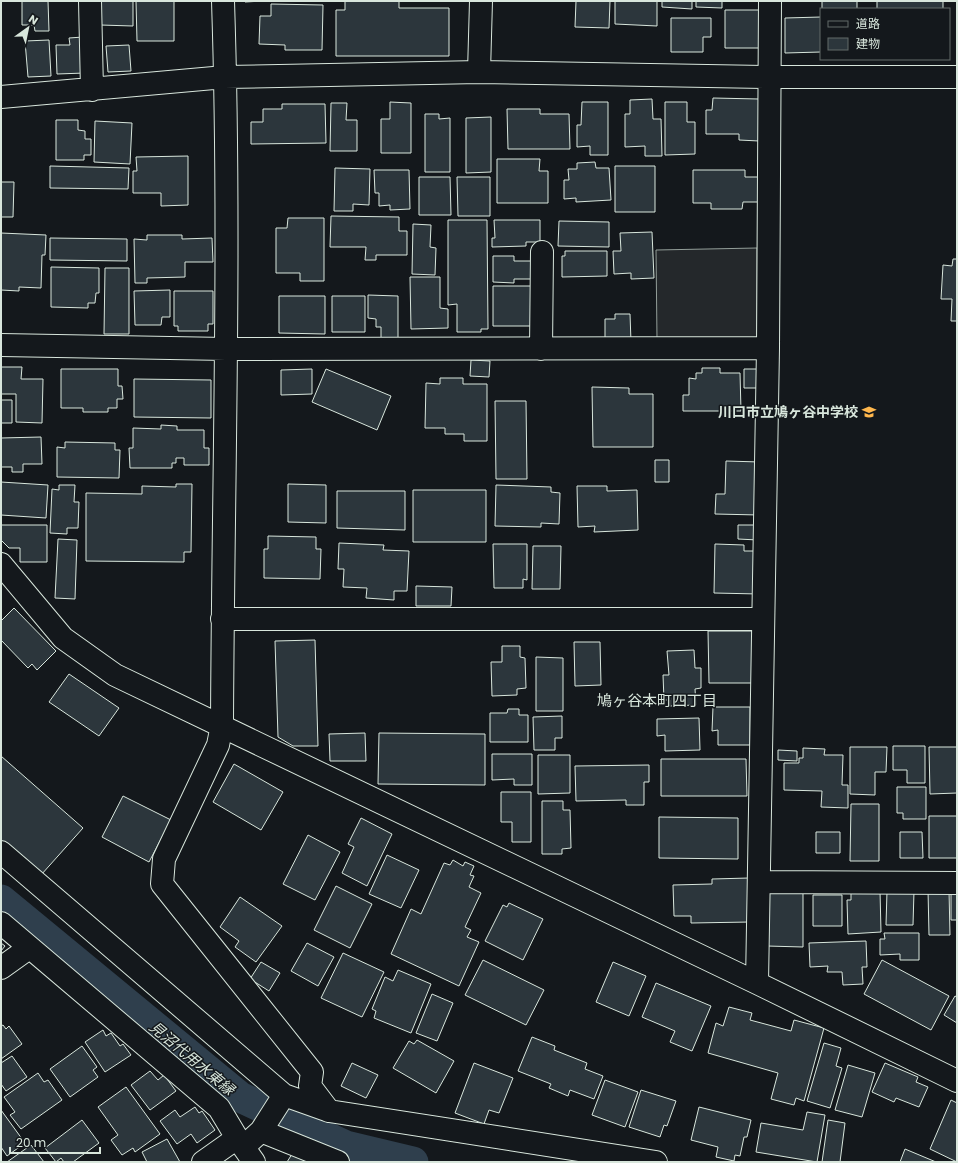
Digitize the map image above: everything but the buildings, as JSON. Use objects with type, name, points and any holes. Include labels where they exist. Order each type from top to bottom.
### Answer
[{"type":"street","points":[[90,1],[92,90]]},
{"type":"street","points":[[223,1],[225,77],[226,349],[222,725],[218,745],[164,859],[162,884],[312,1072],[310,1086],[329,1111]]},
{"type":"street","points":[[479,72],[481,1]]},
{"type":"street","points":[[758,983],[768,348],[770,1]]},
{"type":"street","points":[[1,97],[225,77],[479,72],[957,77]]},
{"type":"street","points":[[542,252],[542,348]]},
{"type":"street","points":[[1,345],[226,349],[768,348]]},
{"type":"street","points":[[1,564],[63,638],[115,675],[758,983],[957,1081]]},
{"type":"street","points":[[222,619],[764,619]]},
{"type":"street","points":[[1,852],[284,1095],[329,1111],[656,1162]]},
{"type":"street","points":[[760,882],[957,883]]},
{"type":"street","points":[[1,923],[219,1108],[244,1149]]},
{"type":"street","points":[[1,968],[29,948]]},
{"type":"street","points":[[203,1162],[244,1149],[261,1131],[284,1095]]},
{"type":"street","points":[[261,1131],[338,1162]]},
{"type":"shaded area","points":[[757,248],[757,338],[657,340],[656,250]]},
{"type":"waterway","name":"見沼代用水東縁","points":[[1,900],[240,1097],[346,1146],[413,1162]]},
{"type":"place","name":"川口市立鳩ヶ谷中学校","points":[[869,412]]},
{"type":"district","name":"鳩ヶ谷本町四丁目","points":[[657,700]]}]
